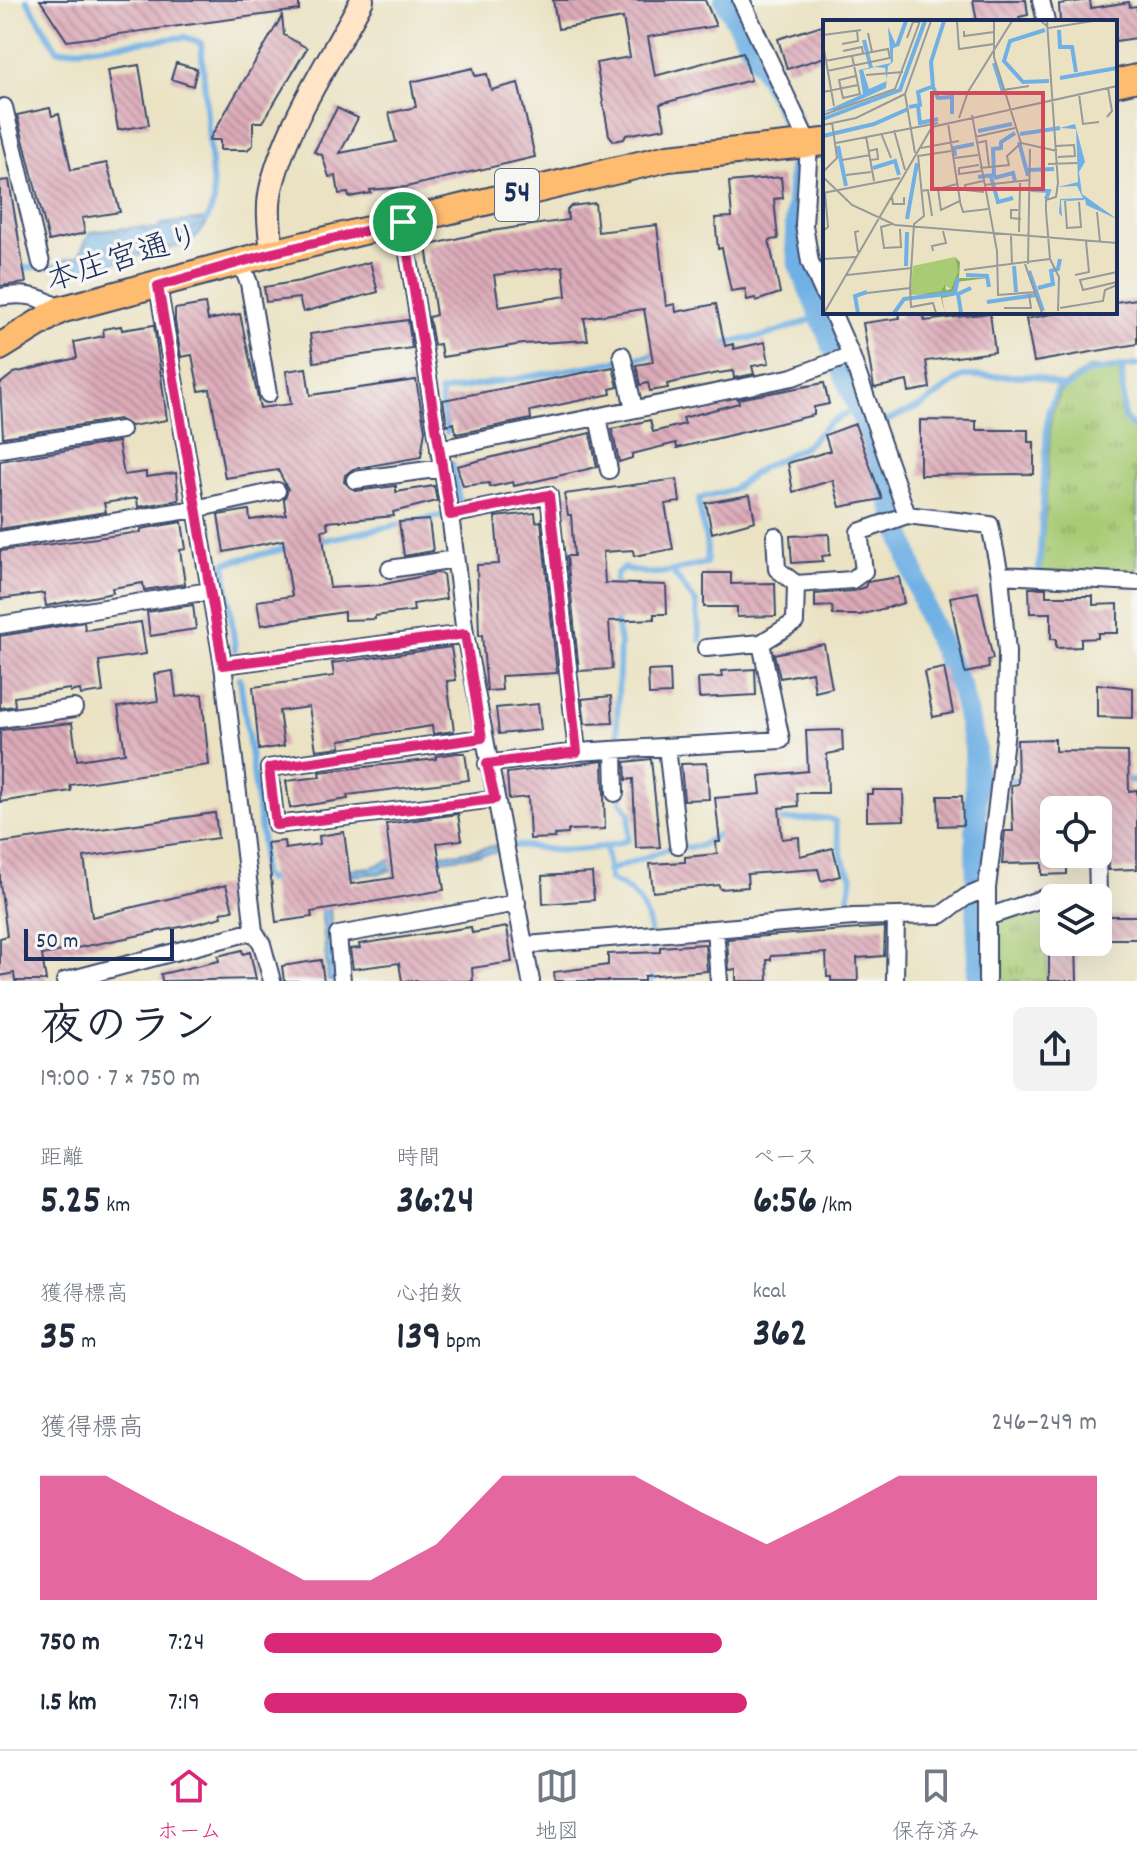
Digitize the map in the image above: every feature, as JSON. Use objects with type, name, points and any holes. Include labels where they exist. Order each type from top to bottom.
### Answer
[{"type":"main road","points":[[1117,83],[1137,78]]},
{"type":"main road","name":"54","points":[[272,253],[668,158],[817,143]]},
{"type":"main road","name":"本庄宮通り","points":[[0,347],[60,310],[272,253]]},
{"type":"street","points":[[272,253],[268,218],[272,185],[289,139],[362,0]]},
{"type":"street","points":[[741,0],[817,143],[804,225],[810,262],[823,291]]},
{"type":"street","points":[[1041,0],[1046,20]]},
{"type":"street","points":[[4,107],[41,263]]},
{"type":"street","points":[[403,222],[482,738],[527,945],[531,981]]},
{"type":"street","points":[[240,262],[249,283],[268,394]]},
{"type":"street","points":[[158,286],[223,665],[254,931],[262,944],[272,981]]},
{"type":"street","points":[[0,297],[15,294],[47,299],[60,310]]},
{"type":"street","points":[[833,314],[851,355],[900,517]]},
{"type":"street","points":[[439,449],[793,377],[851,355]]},
{"type":"street","points":[[623,359],[634,409]]},
{"type":"street","points":[[598,417],[609,470]]},
{"type":"street","points":[[0,449],[121,430]]},
{"type":"street","points":[[355,480],[442,468]]},
{"type":"street","points":[[0,540],[195,509],[277,491]]},
{"type":"street","points":[[450,515],[549,495],[577,752]]},
{"type":"street","points":[[775,536],[777,569],[796,584],[852,580],[864,571],[859,532],[900,517],[990,525],[1000,575],[1007,652],[1000,781],[987,888],[987,981]]},
{"type":"street","points":[[390,569],[455,559]]},
{"type":"street","points":[[1000,575],[1137,582]]},
{"type":"street","points":[[706,648],[761,643],[795,622],[796,584]]},
{"type":"street","points":[[0,625],[209,591]]},
{"type":"street","points":[[223,665],[465,634]]},
{"type":"street","points":[[487,764],[577,752],[781,740],[761,643]]},
{"type":"street","points":[[0,719],[74,708]]},
{"type":"street","points":[[482,738],[269,768],[276,825],[495,799]]},
{"type":"street","points":[[667,747],[678,845]]},
{"type":"street","points":[[615,793],[619,750]]},
{"type":"street","points":[[527,945],[650,932],[941,915],[966,897],[987,888]]},
{"type":"street","points":[[987,917],[1040,899]]},
{"type":"street","points":[[342,981],[338,935],[517,903]]},
{"type":"street","points":[[895,981],[896,916]]},
{"type":"street","points":[[715,929],[719,981]]},
{"type":"street","points":[[65,981],[65,978],[254,931]]},
{"type":"green space","points":[[1089,368],[1120,368],[1122,418],[1137,432],[1137,576],[1041,572],[1051,415],[1063,386]]},
{"type":"green space","points":[[1040,907],[1040,956],[1047,956],[1047,981],[999,981],[997,926],[1004,915]]},
{"type":"water","points":[[208,221],[195,238],[184,244],[162,250],[156,245],[145,245],[141,255],[70,275],[62,272],[60,261],[79,256],[90,232],[135,227],[156,229],[161,224]]},
{"type":"water","points":[[498,845],[499,852],[404,865],[383,873],[336,877],[328,889],[337,981],[328,981],[319,886],[273,885],[270,877],[372,867],[403,855],[459,853]]},
{"type":"building","points":[[40,0],[299,0],[299,10],[67,41]]},
{"type":"building","points":[[553,0],[705,0],[716,26],[648,37],[655,76],[743,52],[751,80],[660,104],[665,128],[626,135],[624,139],[614,141],[609,135],[596,63],[630,57],[623,18],[558,29]]},
{"type":"building","points":[[973,0],[1026,0],[1028,15],[1019,17],[1020,20],[977,20]]},
{"type":"building","points":[[1090,0],[1091,8],[1129,2],[1130,7],[1137,6],[1137,38],[1117,41],[1117,20],[1060,20],[1059,4]]},
{"type":"building","points":[[282,16],[284,35],[307,48],[263,122],[253,122],[253,145],[247,150],[220,150],[220,140],[209,140]]},
{"type":"building","points":[[823,25],[823,58],[787,69],[778,39]]},
{"type":"building","points":[[176,63],[197,69],[193,86],[171,79]]},
{"type":"building","points":[[139,65],[149,125],[118,130],[108,70]]},
{"type":"building","points":[[473,68],[475,76],[487,74],[491,90],[518,83],[535,157],[406,187],[370,190],[371,193],[349,197],[348,193],[339,194],[336,176],[329,177],[322,155],[314,152],[337,108],[358,118],[340,153],[396,142],[389,113],[416,107],[411,82]]},
{"type":"building","points":[[50,108],[52,116],[59,114],[71,170],[107,163],[120,212],[82,218],[85,233],[49,241],[17,115]]},
{"type":"building","points":[[781,177],[783,198],[774,199],[778,239],[769,240],[780,293],[756,301],[755,298],[747,300],[745,289],[731,291],[722,248],[718,249],[715,218],[732,217],[729,182]]},
{"type":"building","points":[[9,180],[26,283],[0,286],[0,181]]},
{"type":"building","points":[[595,203],[598,232],[657,225],[666,306],[675,304],[676,312],[716,304],[725,346],[733,344],[734,349],[765,342],[769,363],[752,366],[754,374],[734,378],[733,371],[713,374],[650,391],[648,383],[640,385],[636,365],[653,362],[644,309],[584,318],[588,340],[523,344],[442,357],[440,344],[434,345],[429,317],[436,315],[426,246],[484,232],[568,220],[567,210],[571,206]],"holes":[[[563,266],[566,296],[499,307],[494,275]]]},
{"type":"building","points":[[370,262],[378,292],[303,312],[299,298],[266,302],[264,287],[300,281]]},
{"type":"building","points":[[1137,299],[1137,344],[1034,362],[1026,319],[1052,314],[1117,314],[1117,302]]},
{"type":"building","points":[[205,304],[208,320],[240,314],[260,408],[291,404],[286,371],[306,368],[310,395],[416,380],[425,430],[421,457],[353,469],[345,475],[344,482],[356,491],[396,486],[396,492],[434,486],[437,501],[393,512],[394,516],[327,522],[328,529],[322,530],[330,588],[380,585],[437,573],[443,574],[446,599],[413,604],[414,611],[375,616],[375,619],[344,620],[344,612],[261,625],[257,601],[292,596],[283,540],[224,552],[218,515],[249,510],[250,520],[286,515],[284,500],[288,489],[278,470],[225,478],[210,389],[199,391],[192,355],[181,357],[175,321],[175,309]]},
{"type":"building","points":[[899,314],[923,314],[925,321],[990,314],[995,352],[926,361],[930,388],[909,392],[907,381],[874,388],[863,323],[900,318]]},
{"type":"building","points":[[408,320],[412,348],[314,362],[310,334]]},
{"type":"building","points":[[154,325],[167,420],[131,426],[119,419],[3,437],[0,384],[14,373],[77,358],[74,342],[104,336],[103,329],[121,326],[122,330]]},
{"type":"building","points":[[613,367],[618,387],[610,389],[611,394],[530,411],[531,419],[456,434],[454,423],[447,425],[443,400]]},
{"type":"building","points":[[824,383],[829,404],[814,407],[814,415],[677,448],[676,443],[632,454],[632,458],[619,462],[612,429],[650,420],[653,432],[685,424],[683,418],[739,403],[738,399]]},
{"type":"building","points":[[920,420],[976,421],[976,430],[1028,430],[1028,442],[1034,442],[1034,474],[920,475]]},
{"type":"building","points":[[855,424],[882,499],[840,507],[833,480],[793,492],[788,463],[830,451],[825,435]]},
{"type":"building","points":[[590,433],[597,467],[514,486],[513,482],[490,487],[489,483],[463,486],[457,466]]},
{"type":"building","points":[[118,442],[124,475],[146,472],[146,477],[176,473],[179,500],[138,507],[137,498],[104,503],[106,512],[0,529],[0,461]]},
{"type":"building","points":[[677,479],[680,502],[665,504],[673,549],[634,556],[633,550],[603,552],[605,583],[666,585],[667,614],[654,614],[654,619],[609,621],[612,669],[579,671],[567,556],[574,556],[571,515],[568,515],[564,494]]},
{"type":"building","points":[[750,495],[755,521],[712,533],[706,503]]},
{"type":"building","points":[[535,513],[536,522],[541,521],[557,673],[501,676],[502,690],[487,691],[482,635],[479,636],[477,565],[499,564],[495,517]]},
{"type":"building","points":[[429,520],[433,551],[404,556],[399,522]]},
{"type":"building","points":[[182,522],[186,549],[180,550],[185,584],[144,590],[143,583],[112,588],[113,593],[46,606],[44,593],[0,599],[0,551],[141,532],[141,529]]},
{"type":"building","points":[[829,534],[830,555],[822,556],[823,561],[792,563],[790,536]]},
{"type":"building","points":[[704,573],[731,573],[731,584],[775,583],[776,616],[737,617],[737,607],[704,607]]},
{"type":"building","points":[[899,577],[904,603],[860,615],[833,615],[832,606],[815,607],[815,594],[853,591],[865,587],[867,582]]},
{"type":"building","points":[[1029,588],[1046,588],[1046,596],[1093,596],[1093,605],[1118,604],[1118,633],[1098,633],[1098,638],[1081,639],[1081,647],[1056,648],[1056,639],[1051,639],[1051,613],[1030,613]]},
{"type":"building","points":[[978,592],[993,659],[988,660],[989,668],[965,673],[950,597]]},
{"type":"building","points":[[193,605],[196,629],[150,636],[147,612]]},
{"type":"building","points":[[84,622],[85,630],[141,622],[146,654],[99,661],[103,692],[81,695],[80,690],[70,692],[70,689],[14,697],[15,706],[0,708],[0,636]]},
{"type":"building","points":[[824,644],[832,688],[815,692],[812,672],[780,678],[774,654]]},
{"type":"building","points":[[451,647],[456,680],[447,681],[454,731],[433,734],[432,726],[340,740],[341,747],[316,750],[309,707],[279,711],[284,746],[259,750],[253,687],[334,676],[332,663]]},
{"type":"building","points":[[944,668],[953,713],[933,717],[924,672]]},
{"type":"building","points":[[755,669],[756,695],[699,698],[698,678],[722,677],[721,671]]},
{"type":"building","points":[[670,670],[671,694],[649,695],[648,671]]},
{"type":"building","points":[[173,671],[176,697],[202,694],[209,765],[70,785],[71,791],[0,802],[0,730],[72,723],[77,760],[125,753],[118,707],[158,701],[154,674]]},
{"type":"building","points":[[1097,684],[1133,688],[1133,718],[1097,717]]},
{"type":"building","points":[[611,696],[613,723],[585,724],[582,699]]},
{"type":"building","points":[[538,704],[541,730],[499,734],[496,708]]},
{"type":"building","points":[[842,730],[843,751],[827,754],[828,793],[797,793],[798,806],[779,808],[782,839],[799,837],[800,856],[833,848],[840,876],[821,881],[818,869],[747,874],[748,887],[720,889],[719,885],[653,892],[650,864],[685,862],[685,857],[717,854],[716,842],[720,842],[715,798],[761,794],[759,776],[808,771],[806,731]]},
{"type":"building","points":[[1055,739],[1055,751],[1128,752],[1129,791],[1137,790],[1137,869],[1109,870],[1112,868],[1112,796],[1040,796],[1040,863],[1002,864],[1005,831],[1013,831],[1011,785],[1018,784],[1017,740]]},
{"type":"building","points":[[465,753],[469,780],[347,795],[348,799],[290,808],[286,781],[320,777],[319,772],[436,759],[436,756]]},
{"type":"building","points":[[651,759],[660,847],[636,848],[633,779],[626,780],[625,762]]},
{"type":"building","points":[[603,761],[605,829],[568,830],[568,834],[554,835],[555,838],[530,839],[528,797],[509,799],[507,773]]},
{"type":"building","points":[[707,763],[709,799],[684,800],[681,764]]},
{"type":"building","points":[[873,790],[903,790],[904,820],[867,821],[867,794],[873,794]]},
{"type":"building","points":[[938,796],[962,796],[963,825],[939,826]]},
{"type":"building","points":[[215,813],[218,838],[84,857],[92,917],[226,885],[233,910],[221,912],[222,917],[195,924],[42,955],[46,981],[15,981],[14,973],[0,976],[0,938],[7,936],[0,883],[0,843]]},
{"type":"building","points":[[458,814],[462,840],[437,843],[444,890],[311,912],[312,917],[276,922],[267,843],[284,841],[285,849],[320,844],[319,836],[344,832],[351,884],[393,878],[386,824]]},
{"type":"building","points":[[1042,868],[1067,868],[1067,874],[1042,875]]},
{"type":"building","points":[[592,873],[594,900],[543,904],[542,876]]},
{"type":"building","points":[[1112,916],[1137,916],[1137,939],[1112,939]]},
{"type":"building","points":[[471,927],[472,933],[507,927],[512,962],[472,968],[473,981],[402,981],[399,963],[353,969],[350,949],[360,948],[359,944]]},
{"type":"building","points":[[885,927],[884,956],[857,958],[858,981],[831,981],[831,977],[827,977],[826,953],[771,956],[771,960],[767,960],[768,981],[736,981],[736,969],[729,970],[727,939]]},
{"type":"building","points":[[705,944],[707,971],[644,976],[644,981],[555,981],[554,972],[608,965],[608,954],[660,952],[660,947]]},
{"type":"building","points":[[242,950],[243,954],[250,952],[256,979],[162,981],[161,974],[219,961],[218,956]]},
{"type":"building","points":[[1049,956],[1076,956],[1077,981],[1049,981]]},
{"type":"building","points":[[321,960],[324,981],[284,981],[282,966]]},
{"type":"waterway","points":[[27,0],[58,51],[185,37],[201,43],[214,202],[207,220]]},
{"type":"waterway","points":[[725,0],[790,118],[798,149],[796,231],[799,264],[871,438],[928,617],[961,689],[975,747],[978,981]]},
{"type":"waterway","points":[[0,269],[60,266]]},
{"type":"waterway","points":[[717,344],[765,336],[814,319]]},
{"type":"waterway","points":[[447,432],[440,392],[659,354]]},
{"type":"waterway","points":[[884,422],[923,405],[963,376],[1035,376],[1065,388],[1087,372],[1137,365]]},
{"type":"waterway","points":[[1122,369],[1124,418],[1137,431]]},
{"type":"waterway","points":[[1039,569],[1048,412],[1058,389]]},
{"type":"waterway","points":[[614,589],[617,573],[624,568],[657,573],[706,563],[707,549],[699,499],[732,490],[761,468],[806,446],[829,423],[846,414]]},
{"type":"waterway","points":[[452,464],[459,500]]},
{"type":"waterway","points":[[319,541],[441,516]]},
{"type":"waterway","points":[[235,649],[225,563],[292,547]]},
{"type":"waterway","points":[[674,574],[696,603],[700,640]]},
{"type":"waterway","points":[[615,616],[620,643],[617,723],[622,771]]},
{"type":"waterway","points":[[240,678],[262,838],[262,874],[267,880],[278,879]]},
{"type":"waterway","points":[[975,786],[1023,778]]},
{"type":"waterway","points":[[1124,780],[1137,782]]},
{"type":"waterway","points":[[506,847],[575,850],[628,840],[630,813],[621,801],[621,791]]},
{"type":"waterway","points":[[774,821],[827,818],[835,821],[842,858],[852,877],[848,899],[851,908],[903,908]]},
{"type":"waterway","points":[[607,871],[668,849],[700,846],[725,830]]},
{"type":"waterway","points":[[606,848],[610,880],[631,893],[644,910],[652,957]]},
{"type":"waterway","points":[[652,968],[652,981]]},
{"type":"route","points":[[403,222],[450,515],[549,495],[577,752],[487,764],[495,799],[276,825],[269,768],[482,738],[465,634],[223,665],[158,286],[272,253],[403,222]]}]
